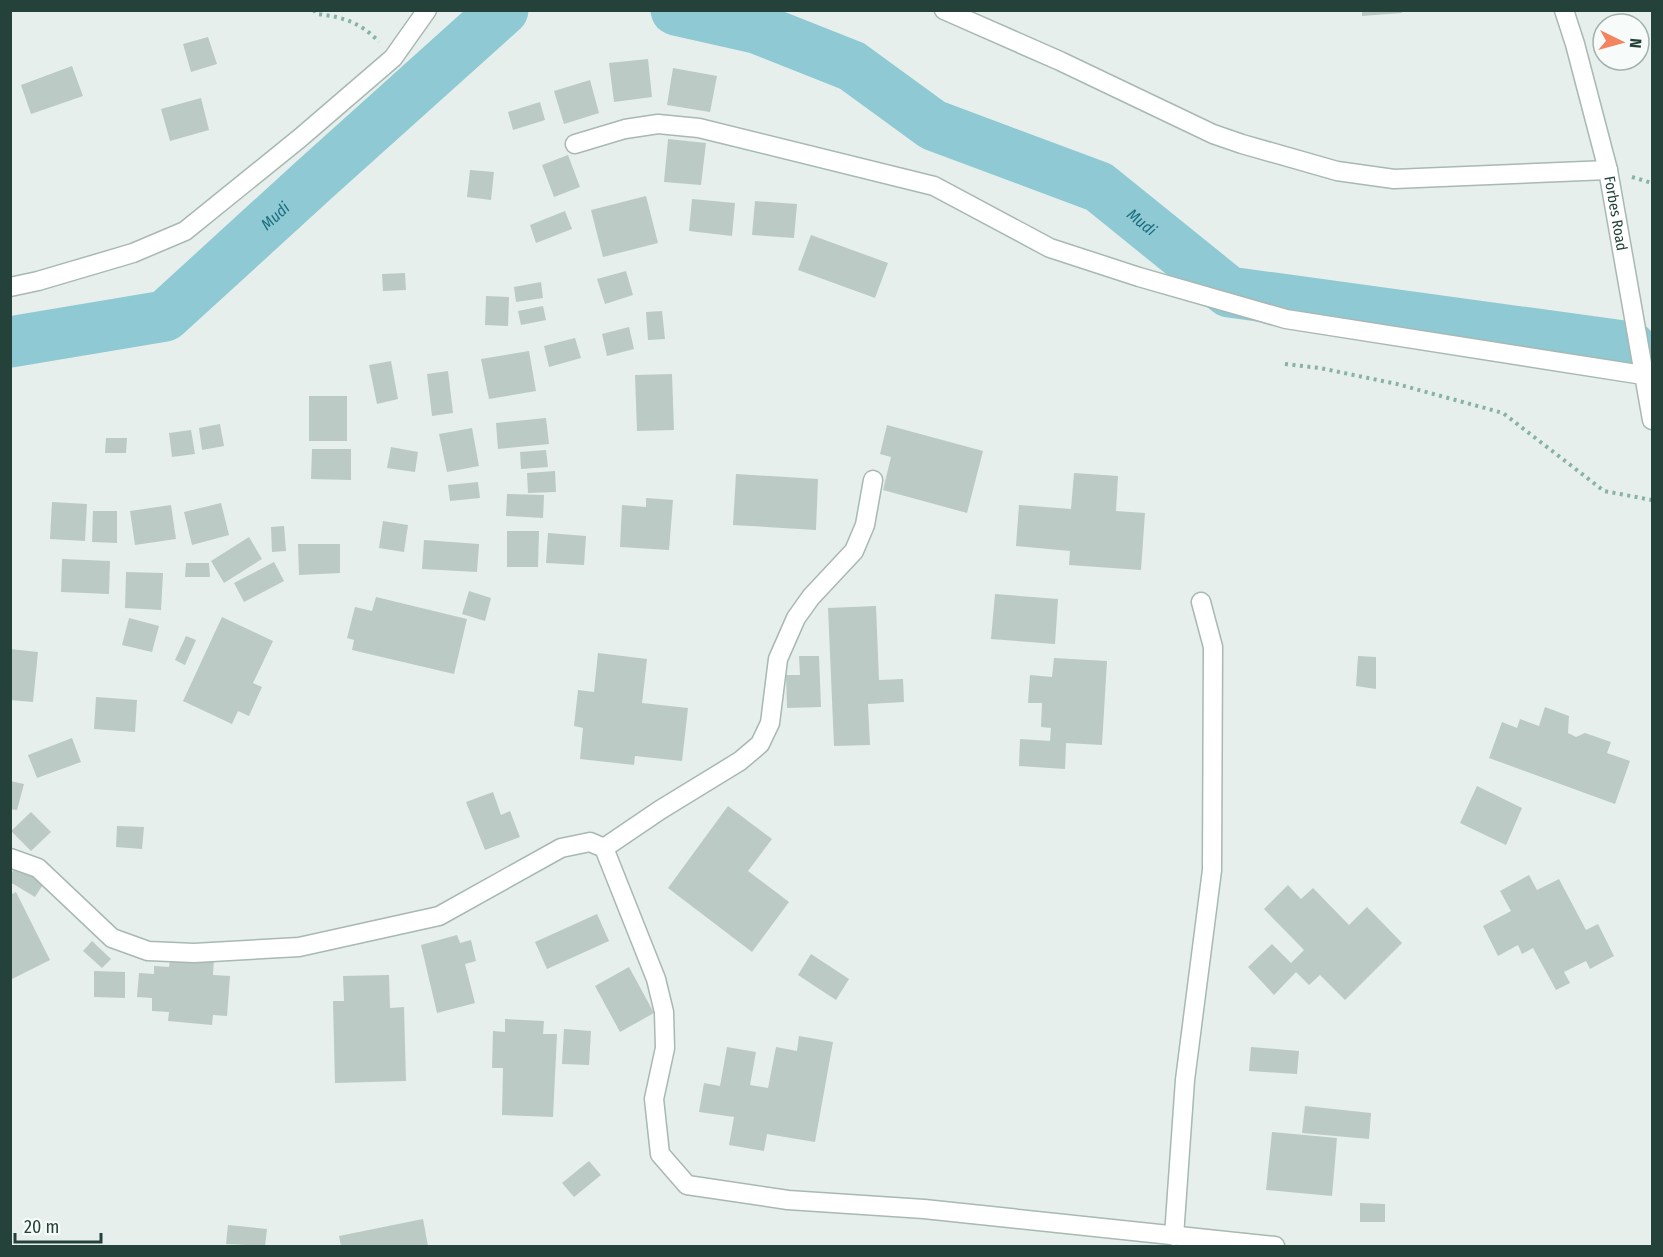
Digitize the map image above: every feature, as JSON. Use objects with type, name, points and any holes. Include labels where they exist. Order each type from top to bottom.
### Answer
[{"type":"street","points":[[10,287],[134,253],[185,231],[300,138],[393,58],[427,10]]},
{"type":"street","points":[[944,10],[1060,61],[1213,134],[1337,171],[1394,179],[1608,170]]},
{"type":"street","name":"Forbes Road","points":[[1564,10],[1608,170],[1643,375],[1653,420]]},
{"type":"street","points":[[575,144],[625,129],[658,124],[699,128],[934,186],[1050,248],[1139,277],[1286,319],[1643,375]]},
{"type":"street","points":[[604,848],[660,810],[740,761],[760,744],[770,723],[778,659],[796,618],[811,597],[854,551],[865,525],[873,480]]},
{"type":"street","points":[[1174,1236],[1185,1080],[1212,870],[1213,646],[1201,602]]},
{"type":"street","points":[[10,858],[38,868],[112,938],[148,951],[194,953],[299,947],[439,916],[561,848],[590,842],[604,848],[656,979],[664,1012],[664,1048],[654,1099],[660,1154],[687,1185],[788,1200],[924,1209],[1275,1246]]},
{"type":"path","points":[[314,10],[316,14],[339,16],[371,32],[393,58]]},
{"type":"path","points":[[1285,364],[1320,368],[1397,384],[1503,413],[1604,491],[1653,500]]},
{"type":"building","points":[[1362,10],[1401,10],[1402,13],[1362,16]]},
{"type":"building","points":[[208,37],[217,64],[191,72],[183,44]]},
{"type":"building","points":[[648,59],[652,97],[614,102],[609,63]]},
{"type":"building","points":[[72,66],[83,96],[31,114],[21,85]]},
{"type":"building","points":[[673,68],[717,76],[710,112],[667,105]]},
{"type":"building","points":[[590,80],[599,113],[564,124],[554,91]]},
{"type":"building","points":[[201,98],[209,130],[170,141],[161,109]]},
{"type":"building","points":[[540,102],[545,120],[513,130],[508,112]]},
{"type":"building","points":[[668,139],[706,143],[701,185],[664,182]]},
{"type":"building","points":[[568,155],[580,187],[554,197],[542,165]]},
{"type":"building","points":[[470,170],[494,172],[491,200],[467,197]]},
{"type":"building","points":[[646,196],[658,243],[603,257],[591,210]]},
{"type":"building","points":[[692,199],[735,203],[732,236],[689,231]]},
{"type":"building","points":[[755,201],[797,204],[794,238],[752,235]]},
{"type":"building","points":[[565,211],[572,229],[536,243],[530,225]]},
{"type":"building","points":[[811,235],[888,263],[875,298],[798,270]]},
{"type":"building","points":[[626,271],[633,295],[605,304],[597,279]]},
{"type":"building","points":[[405,273],[406,290],[383,291],[382,274]]},
{"type":"building","points":[[541,282],[543,298],[516,302],[514,287]]},
{"type":"building","points":[[486,296],[509,297],[508,326],[485,325]]},
{"type":"building","points":[[543,306],[546,320],[521,325],[518,311]]},
{"type":"building","points":[[662,311],[665,339],[648,340],[646,312]]},
{"type":"building","points":[[629,327],[634,349],[607,356],[602,334]]},
{"type":"building","points":[[575,338],[581,358],[549,367],[544,346]]},
{"type":"building","points":[[529,351],[536,391],[489,399],[481,359]]},
{"type":"building","points":[[391,361],[398,399],[377,404],[369,365]]},
{"type":"building","points":[[448,371],[453,413],[432,416],[427,374]]},
{"type":"building","points":[[672,374],[674,430],[637,431],[635,375]]},
{"type":"building","points":[[309,396],[347,396],[347,441],[309,441]]},
{"type":"building","points":[[546,418],[549,444],[498,449],[496,423]]},
{"type":"building","points":[[220,424],[224,446],[202,450],[199,428]]},
{"type":"building","points":[[887,425],[983,451],[967,513],[883,490],[891,457],[880,454]]},
{"type":"building","points":[[472,428],[479,466],[447,472],[439,434]]},
{"type":"building","points":[[191,430],[195,454],[172,457],[169,433]]},
{"type":"building","points":[[106,438],[127,438],[126,453],[105,453]]},
{"type":"building","points":[[391,447],[418,452],[415,472],[387,468]]},
{"type":"building","points":[[312,449],[351,449],[351,480],[311,479]]},
{"type":"building","points":[[546,450],[548,467],[521,469],[520,452]]},
{"type":"building","points":[[555,471],[556,492],[528,493],[527,473]]},
{"type":"building","points":[[1074,473],[1118,476],[1116,511],[1145,513],[1141,570],[1069,565],[1070,551],[1016,546],[1019,505],[1071,509]]},
{"type":"building","points":[[736,474],[818,479],[816,530],[733,525]]},
{"type":"building","points":[[478,482],[480,498],[450,501],[448,485]]},
{"type":"building","points":[[507,494],[544,495],[543,518],[506,516]]},
{"type":"building","points":[[646,498],[673,500],[669,550],[620,547],[622,505],[646,507]]},
{"type":"building","points":[[52,502],[87,504],[85,541],[50,539]]},
{"type":"building","points":[[221,503],[229,535],[192,545],[184,512]]},
{"type":"building","points":[[171,505],[176,539],[135,545],[130,511]]},
{"type":"building","points":[[93,511],[117,511],[117,543],[92,542]]},
{"type":"building","points":[[383,521],[408,525],[404,552],[379,548]]},
{"type":"building","points":[[284,526],[286,551],[272,552],[271,527]]},
{"type":"building","points":[[507,531],[539,531],[538,567],[507,567]]},
{"type":"building","points":[[548,533],[586,536],[584,565],[546,563]]},
{"type":"building","points":[[249,537],[262,559],[224,583],[211,561]]},
{"type":"building","points":[[424,540],[479,544],[477,572],[422,569]]},
{"type":"building","points":[[298,544],[340,544],[340,573],[299,575]]},
{"type":"building","points":[[62,559],[110,561],[109,594],[61,592]]},
{"type":"building","points":[[274,562],[284,581],[244,602],[234,583]]},
{"type":"building","points":[[186,563],[209,563],[210,577],[185,577]]},
{"type":"building","points":[[126,572],[163,573],[161,610],[125,608]]},
{"type":"building","points":[[469,591],[491,598],[485,621],[462,614]]},
{"type":"building","points":[[995,594],[1058,599],[1055,644],[991,639]]},
{"type":"building","points":[[376,597],[467,619],[454,674],[352,650],[354,640],[347,638],[355,607],[372,611]]},
{"type":"building","points":[[876,606],[879,680],[903,679],[904,702],[868,704],[870,745],[834,746],[828,608]]},
{"type":"building","points":[[222,617],[273,641],[253,683],[262,687],[249,716],[238,711],[232,724],[183,701]]},
{"type":"building","points":[[129,618],[159,626],[152,652],[122,645]]},
{"type":"building","points":[[186,636],[196,640],[185,665],[175,660]]},
{"type":"building","points":[[10,649],[38,652],[33,702],[10,700]]},
{"type":"building","points":[[598,653],[647,659],[642,703],[688,708],[682,761],[635,756],[634,765],[580,759],[583,728],[574,726],[578,690],[594,692]]},
{"type":"building","points":[[799,656],[819,656],[821,707],[787,708],[786,675],[800,675]]},
{"type":"building","points":[[1358,656],[1376,657],[1376,689],[1356,686]]},
{"type":"building","points":[[1054,658],[1107,661],[1102,745],[1066,743],[1065,769],[1019,766],[1020,739],[1050,741],[1051,728],[1041,727],[1042,703],[1028,703],[1030,675],[1052,677]]},
{"type":"building","points":[[96,697],[137,700],[135,732],[94,729]]},
{"type":"building","points":[[1545,707],[1569,716],[1568,733],[1576,737],[1585,733],[1611,742],[1607,753],[1630,761],[1615,804],[1489,758],[1502,722],[1517,728],[1520,719],[1539,726]]},
{"type":"building","points":[[72,738],[81,762],[37,778],[28,755]]},
{"type":"building","points":[[10,781],[24,784],[17,810],[10,809]]},
{"type":"building","points":[[1477,786],[1522,808],[1506,845],[1460,823]]},
{"type":"building","points":[[493,792],[501,815],[510,811],[520,837],[485,850],[466,802]]},
{"type":"building","points":[[728,806],[772,839],[748,871],[789,902],[752,952],[668,888]]},
{"type":"building","points":[[31,812],[51,832],[31,851],[11,831]]},
{"type":"building","points":[[117,826],[144,827],[142,849],[116,847]]},
{"type":"building","points":[[17,865],[44,883],[35,897],[10,882],[10,875]]},
{"type":"building","points":[[1529,875],[1537,890],[1559,879],[1586,930],[1598,924],[1614,956],[1590,969],[1586,961],[1564,972],[1570,983],[1556,990],[1533,948],[1522,954],[1518,945],[1498,956],[1483,926],[1511,911],[1500,891]]},
{"type":"building","points":[[1288,885],[1301,899],[1313,888],[1349,925],[1367,907],[1402,943],[1345,1000],[1320,975],[1309,985],[1296,972],[1274,995],[1248,967],[1272,944],[1291,963],[1304,950],[1264,909]]},
{"type":"building","points":[[16,892],[50,960],[10,980],[10,895]]},
{"type":"building","points":[[597,914],[609,941],[547,969],[535,942]]},
{"type":"building","points":[[457,935],[460,943],[471,940],[476,961],[465,964],[475,1003],[437,1013],[421,945]]},
{"type":"building","points":[[92,941],[111,959],[102,968],[83,951]]},
{"type":"building","points":[[811,954],[849,979],[836,1000],[798,975]]},
{"type":"building","points":[[214,957],[213,975],[230,976],[227,1016],[213,1015],[212,1025],[168,1021],[169,1012],[152,1011],[152,998],[137,997],[139,973],[154,974],[154,966],[169,967],[170,960]]},
{"type":"building","points":[[629,967],[654,1013],[620,1032],[595,986]]},
{"type":"building","points":[[94,971],[125,972],[125,998],[94,997]]},
{"type":"building","points":[[389,975],[390,1008],[404,1007],[406,1081],[335,1083],[333,1001],[344,1001],[343,976]]},
{"type":"building","points":[[505,1019],[544,1021],[543,1034],[557,1034],[553,1117],[502,1115],[503,1068],[492,1068],[493,1031],[505,1032]]},
{"type":"building","points":[[564,1029],[591,1031],[589,1065],[562,1064]]},
{"type":"building","points":[[799,1036],[833,1042],[815,1142],[767,1134],[764,1151],[729,1145],[734,1117],[699,1112],[704,1083],[720,1086],[727,1047],[756,1052],[750,1085],[768,1088],[776,1047],[797,1051]]},
{"type":"building","points":[[1251,1047],[1299,1051],[1297,1074],[1249,1071]]},
{"type":"building","points":[[1305,1106],[1371,1113],[1369,1139],[1302,1133]]},
{"type":"building","points":[[1272,1132],[1337,1138],[1332,1196],[1266,1190]]},
{"type":"building","points":[[589,1161],[601,1175],[574,1197],[562,1183]]},
{"type":"building","points":[[1360,1203],[1385,1204],[1385,1222],[1360,1222]]},
{"type":"building","points":[[423,1219],[428,1246],[341,1246],[339,1236]]},
{"type":"building","points":[[228,1225],[267,1229],[265,1246],[226,1244]]},
{"type":"waterway","name":"Mudi","points":[[10,342],[165,316],[503,10]]},
{"type":"waterway","name":"Mudi","points":[[676,10],[756,28],[852,66],[933,125],[1099,187],[1229,292],[1631,347]]}]
